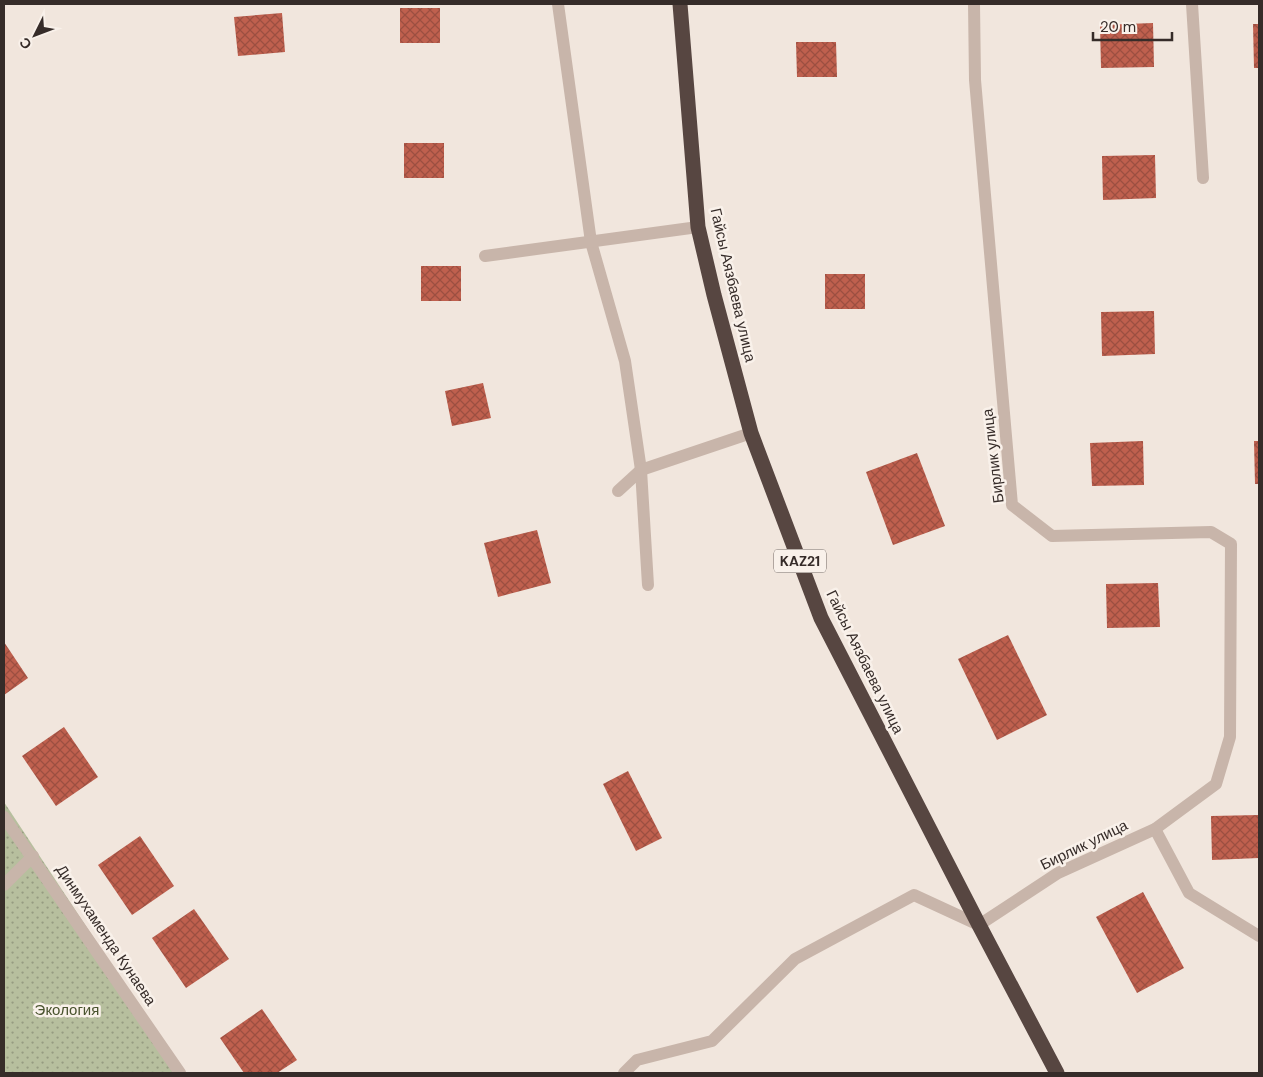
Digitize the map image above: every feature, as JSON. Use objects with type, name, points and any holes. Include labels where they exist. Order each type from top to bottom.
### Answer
[{"type":"highway","name":"Гайсы Аязбаева улица","points":[[680,4],[698,226],[714,295],[751,433],[821,618],[1057,1073]]},
{"type":"street","points":[[558,4],[591,242],[625,361],[641,470],[648,585]]},
{"type":"street","name":"Бирлик улица","points":[[974,4],[975,80],[1012,505],[1052,536],[1212,532],[1231,544],[1230,737],[1216,784],[1154,829],[1058,873],[979,925]]},
{"type":"street","points":[[1192,4],[1203,178]]},
{"type":"street","points":[[485,256],[698,226]]},
{"type":"street","points":[[618,491],[641,470],[751,433]]},
{"type":"street","name":"Динмухаменда Кунаева","points":[[4,817],[180,1073]]},
{"type":"street","points":[[1154,829],[1189,893],[1259,936]]},
{"type":"street","points":[[4,885],[32,856]]},
{"type":"street","points":[[624,1073],[637,1060],[712,1041],[795,959],[914,895],[979,925]]},
{"type":"green space","name":"Экология","points":[[4,802],[183,1073],[4,1073]]},
{"type":"building","points":[[400,8],[440,8],[440,43],[400,43]]},
{"type":"building","points":[[282,13],[285,52],[238,56],[234,17]]},
{"type":"building","points":[[1153,23],[1154,67],[1101,68],[1100,25]]},
{"type":"building","points":[[1253,24],[1259,24],[1259,68],[1254,68]]},
{"type":"building","points":[[796,42],[836,42],[837,77],[797,77]]},
{"type":"building","points":[[404,143],[444,143],[444,178],[404,178]]},
{"type":"building","points":[[1155,155],[1156,198],[1103,200],[1102,156]]},
{"type":"building","points":[[421,266],[461,266],[461,301],[421,301]]},
{"type":"building","points":[[825,274],[865,274],[865,309],[825,309]]},
{"type":"building","points":[[1154,311],[1155,354],[1102,356],[1101,312]]},
{"type":"building","points":[[483,383],[491,418],[452,426],[445,391]]},
{"type":"building","points":[[1143,441],[1144,485],[1092,486],[1090,443]]},
{"type":"building","points":[[1254,441],[1259,441],[1259,484],[1255,484]]},
{"type":"building","points":[[917,453],[945,526],[893,545],[866,472]]},
{"type":"building","points":[[537,530],[551,583],[498,597],[484,543]]},
{"type":"building","points":[[1158,583],[1160,627],[1107,628],[1106,584]]},
{"type":"building","points":[[1008,635],[1047,715],[997,740],[958,659]]},
{"type":"building","points":[[4,642],[28,678],[4,695]]},
{"type":"building","points":[[64,727],[98,777],[56,806],[22,756]]},
{"type":"building","points":[[628,771],[662,838],[636,851],[603,784]]},
{"type":"building","points":[[1259,815],[1259,858],[1212,860],[1211,816]]},
{"type":"building","points":[[140,836],[174,886],[132,915],[98,865]]},
{"type":"building","points":[[1143,892],[1184,968],[1137,993],[1096,917]]},
{"type":"building","points":[[194,909],[229,959],[186,988],[152,938]]},
{"type":"building","points":[[262,1009],[297,1060],[277,1073],[244,1073],[220,1038]]}]
